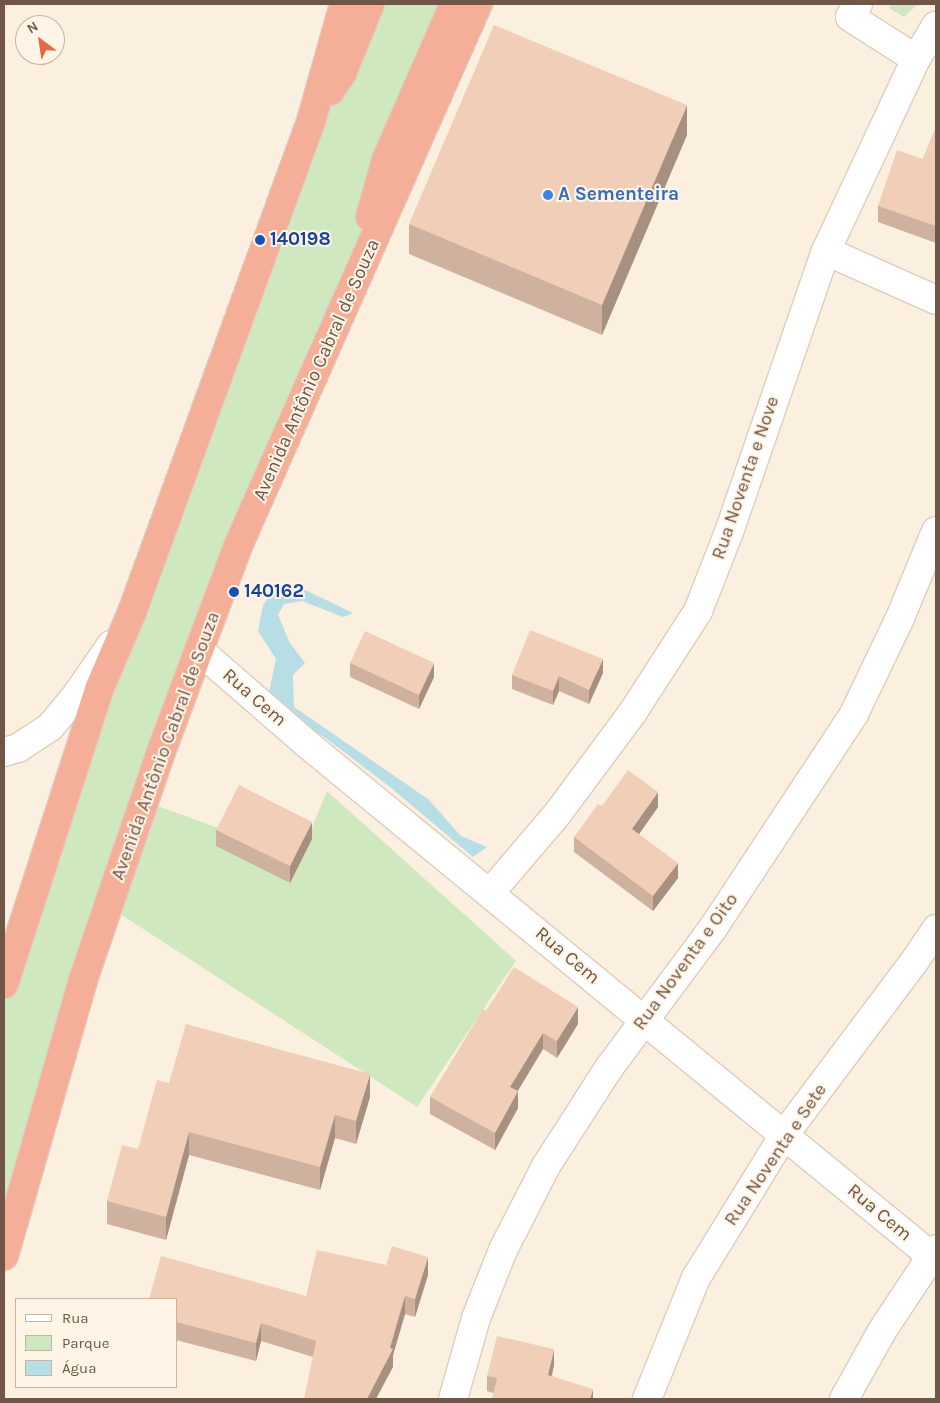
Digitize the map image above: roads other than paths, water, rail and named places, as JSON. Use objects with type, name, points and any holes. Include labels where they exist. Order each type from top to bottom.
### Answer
[{"type":"highway","points":[[4,984],[100,688],[132,612],[311,121],[344,4]]},
{"type":"highway","points":[[311,121],[342,73],[370,4]]},
{"type":"highway","points":[[357,282],[372,206],[386,160],[454,4]]},
{"type":"highway","name":"Avenida Antônio Cabral de Souza","points":[[4,1256],[83,980],[161,752],[238,546],[357,282],[478,4]]},
{"type":"street","points":[[858,4],[850,17],[916,59]]},
{"type":"street","name":"Rua Noventa e Nove","points":[[490,893],[558,814],[633,712],[698,610],[729,532],[826,251],[916,59],[936,26]]},
{"type":"street","points":[[826,251],[936,300]]},
{"type":"street","name":"Rua Noventa e Oito","points":[[454,1399],[476,1318],[503,1250],[546,1166],[609,1068],[713,928],[854,714],[900,618],[936,531]]},
{"type":"street","points":[[4,752],[18,748],[50,727],[76,696],[132,612]]},
{"type":"street","name":"Rua Cem","points":[[199,650],[307,744],[784,1135],[935,1255]]},
{"type":"street","name":"Rua Noventa e Sete","points":[[647,1399],[696,1278],[784,1135],[914,962],[936,929]]},
{"type":"street","points":[[844,1399],[882,1331],[935,1255]]},
{"type":"water","points":[[277,586],[299,587],[353,613],[343,617],[302,601],[284,604],[278,615],[290,643],[305,663],[293,675],[294,707],[428,799],[461,836],[487,847],[473,857],[390,787],[327,739],[299,721],[269,692],[276,659],[258,631],[263,605]]},
{"type":"place","name":"A Sementeira","points":[[548,195]]},
{"type":"place","name":"140198","points":[[260,240]]},
{"type":"place","name":"140162","points":[[234,592]]}]
